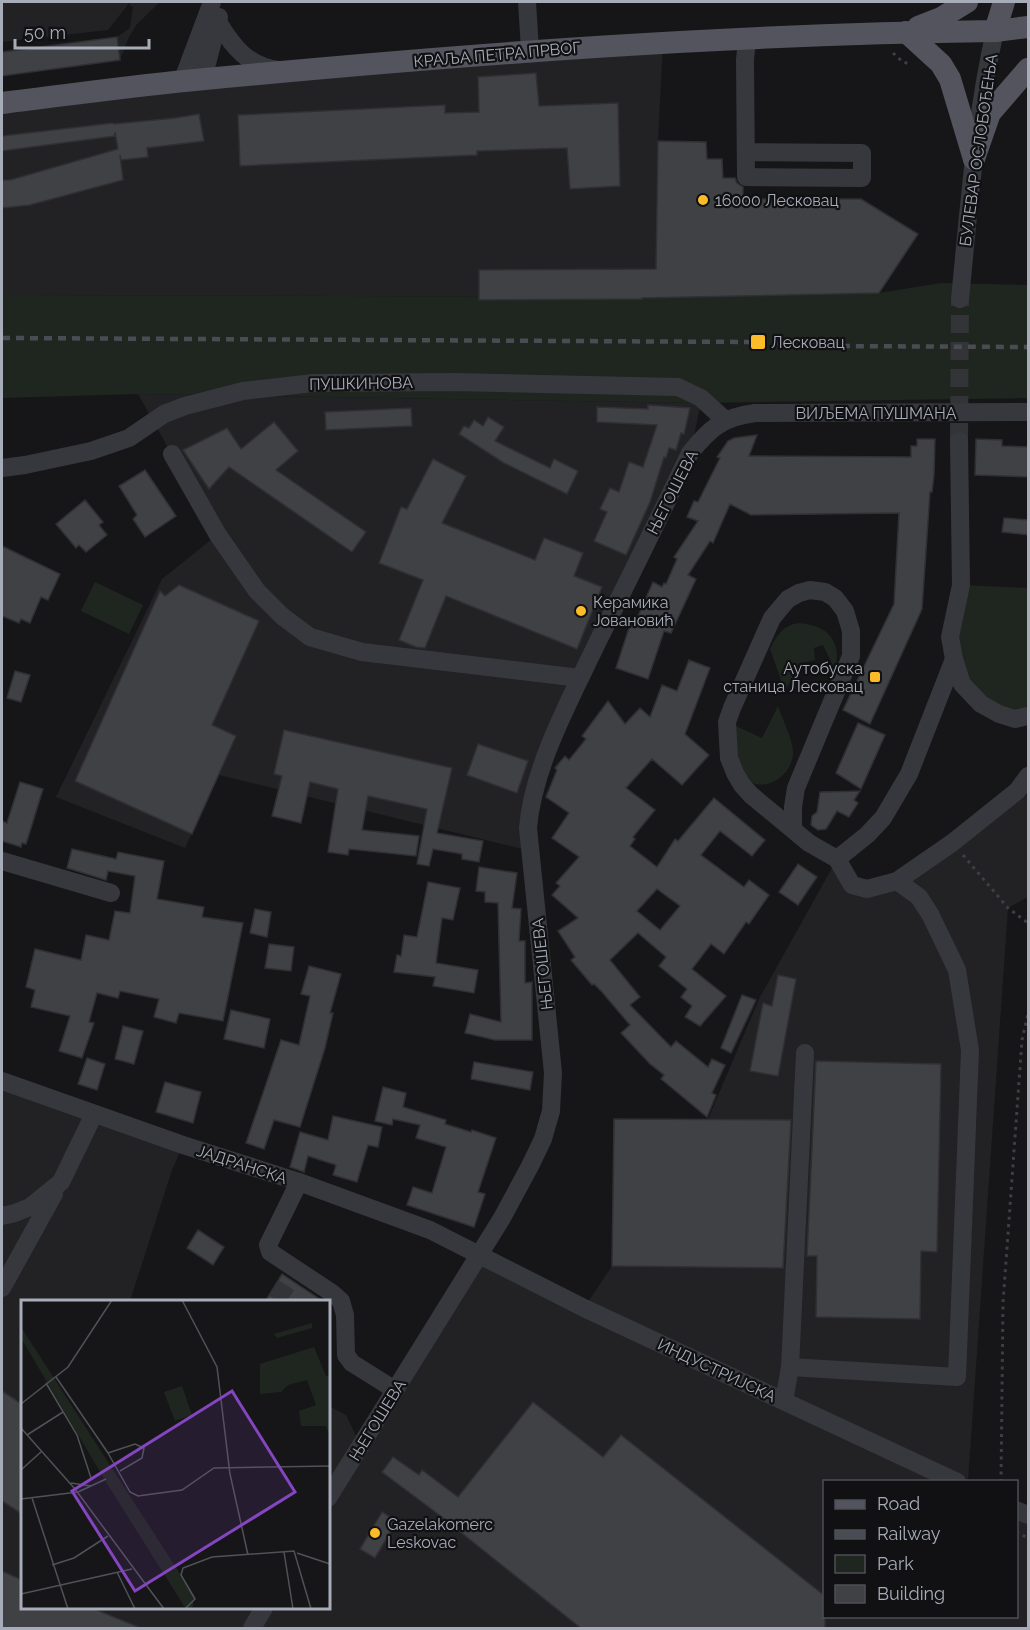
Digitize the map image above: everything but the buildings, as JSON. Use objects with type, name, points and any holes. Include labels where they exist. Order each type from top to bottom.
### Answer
[{"type":"main road","points":[[967,2],[941,18],[906,33],[940,64],[950,78],[974,159]]},
{"type":"main road","name":"БУЛЕВАР ОСЛОБОЂЕЊА","points":[[995,31],[1004,2]]},
{"type":"main road","name":"КРАЉА ПЕТРА ПРВОГ","points":[[2,103],[193,80],[530,50],[872,33],[995,31],[1029,27]]},
{"type":"main road","points":[[974,159],[990,113],[1029,69]]},
{"type":"street","points":[[193,80],[212,2]]},
{"type":"street","points":[[193,80],[218,22],[223,2]]},
{"type":"street","points":[[527,2],[530,50]]},
{"type":"street","points":[[218,22],[239,52],[251,61],[268,69],[289,72]]},
{"type":"street","name":"БУЛЕВАР ОСЛОБОЂЕЊА","points":[[960,299],[974,159],[987,67],[995,31]]},
{"type":"street","points":[[746,153],[862,153],[861,178],[746,177],[745,60],[747,39]]},
{"type":"street","name":"ПУШКИНОВА","points":[[2,468],[92,451],[129,438],[164,414],[184,406],[243,391],[314,383],[456,382],[678,387],[701,398],[725,420]]},
{"type":"street","name":"ВИЉЕМА ПУШМАНА","points":[[725,420],[738,415],[755,413],[1029,412]]},
{"type":"street","name":"ЊЕГОШЕВА","points":[[330,1495],[511,1202],[543,1139],[551,1111],[553,1073],[528,828],[534,787],[580,678],[690,453],[709,430],[725,420]]},
{"type":"street","name":"ВИЉЕМА ПУШМАНА","points":[[959,441],[961,585],[950,637],[954,659],[962,684],[981,704],[999,714],[1015,719],[1029,716]]},
{"type":"street","points":[[172,454],[218,535],[257,591],[282,616],[310,637],[362,652],[580,678]]},
{"type":"street","points":[[793,828],[792,807],[796,788],[851,656],[851,631],[845,611],[835,598],[825,592],[810,590],[799,593],[788,600],[772,618],[727,722],[729,758],[738,779],[751,795],[809,843],[837,859],[852,885],[867,889],[897,881],[952,843],[1017,790],[1029,776]]},
{"type":"street","points":[[837,859],[867,835],[883,818],[909,774],[954,659]]},
{"type":"street","points":[[2,861],[111,892]]},
{"type":"street","points":[[790,1367],[957,1377],[970,1050],[957,970],[930,914],[919,897],[897,881]]},
{"type":"street","points":[[784,1401],[790,1367],[805,1053]]},
{"type":"street","name":"ЈАДРАНСКА","points":[[2,1082],[299,1182],[430,1230],[479,1254]]},
{"type":"street","points":[[2,1288],[61,1182],[93,1114]]},
{"type":"street","points":[[2,1215],[30,1207],[61,1182]]},
{"type":"street","points":[[299,1182],[268,1245],[270,1252],[333,1293],[341,1301],[345,1315],[346,1355],[352,1363],[395,1390]]},
{"type":"street","name":"ИНДУСТРИЈСКА","points":[[479,1254],[584,1308],[953,1480]]},
{"type":"street","points":[[252,1629],[263,1609]]},
{"type":"path","points":[[872,33],[903,62],[919,68]]},
{"type":"path","points":[[952,843],[1008,908],[1029,922]]},
{"type":"path","points":[[1001,1480],[1003,1303],[1022,1040],[1029,1014]]},
{"type":"shaded area","points":[[2,2],[130,2],[108,30],[2,42]]},
{"type":"shaded area","points":[[130,2],[163,2],[159,3],[137,24],[120,60],[117,37],[130,28],[133,6],[130,6]]},
{"type":"shaded area","points":[[663,42],[658,141],[656,297],[2,295],[2,103]]},
{"type":"shaded area","points":[[138,394],[701,403],[690,453],[543,762],[530,851],[219,775],[185,848],[56,797],[162,579],[217,535]]},
{"type":"shaded area","points":[[1028,776],[1028,897],[1008,908],[968,1480],[823,1480],[823,1618],[1018,1618],[1018,1510],[1028,1515],[1028,1628],[2,1628],[2,1081],[183,1145],[172,1170],[130,1300],[21,1300],[21,1609],[330,1609],[331,1407],[346,1415],[360,1444],[479,1254],[584,1308],[612,1266],[614,1119],[708,1119],[760,997],[837,859],[852,885],[897,881]]},
{"type":"green space","points":[[941,283],[1028,285],[1028,398],[701,403],[138,394],[2,398],[2,295],[656,297],[879,293]]},
{"type":"green space","points":[[95,582],[143,605],[129,634],[81,611]]},
{"type":"green space","points":[[961,585],[1028,588],[1028,716],[981,704],[954,659]]},
{"type":"green space","points":[[799,623],[818,627],[830,636],[837,651],[835,670],[823,645],[814,648],[815,660],[799,664],[785,691],[770,649],[781,632]]},
{"type":"green space","points":[[778,706],[792,743],[791,764],[778,779],[760,785],[751,783],[744,777],[739,767],[736,752],[736,726],[762,738]]},
{"type":"tunnel","points":[[959,441],[960,299]]},
{"type":"tunnel","points":[[274,1288],[293,1300]]},
{"type":"railway","points":[[2,338],[758,342],[829,346],[1028,347]]},
{"type":"place","name":"16000 Лесковац","points":[[703,200]]},
{"type":"place","name":"Лесковац","points":[[758,342]]},
{"type":"place","name":"Керамика Јовановић","points":[[581,611]]},
{"type":"place","name":"Аутобуска станица Лесковац","points":[[875,677]]},
{"type":"place","name":"Gazelakomerc Leskovac","points":[[375,1533]]}]
